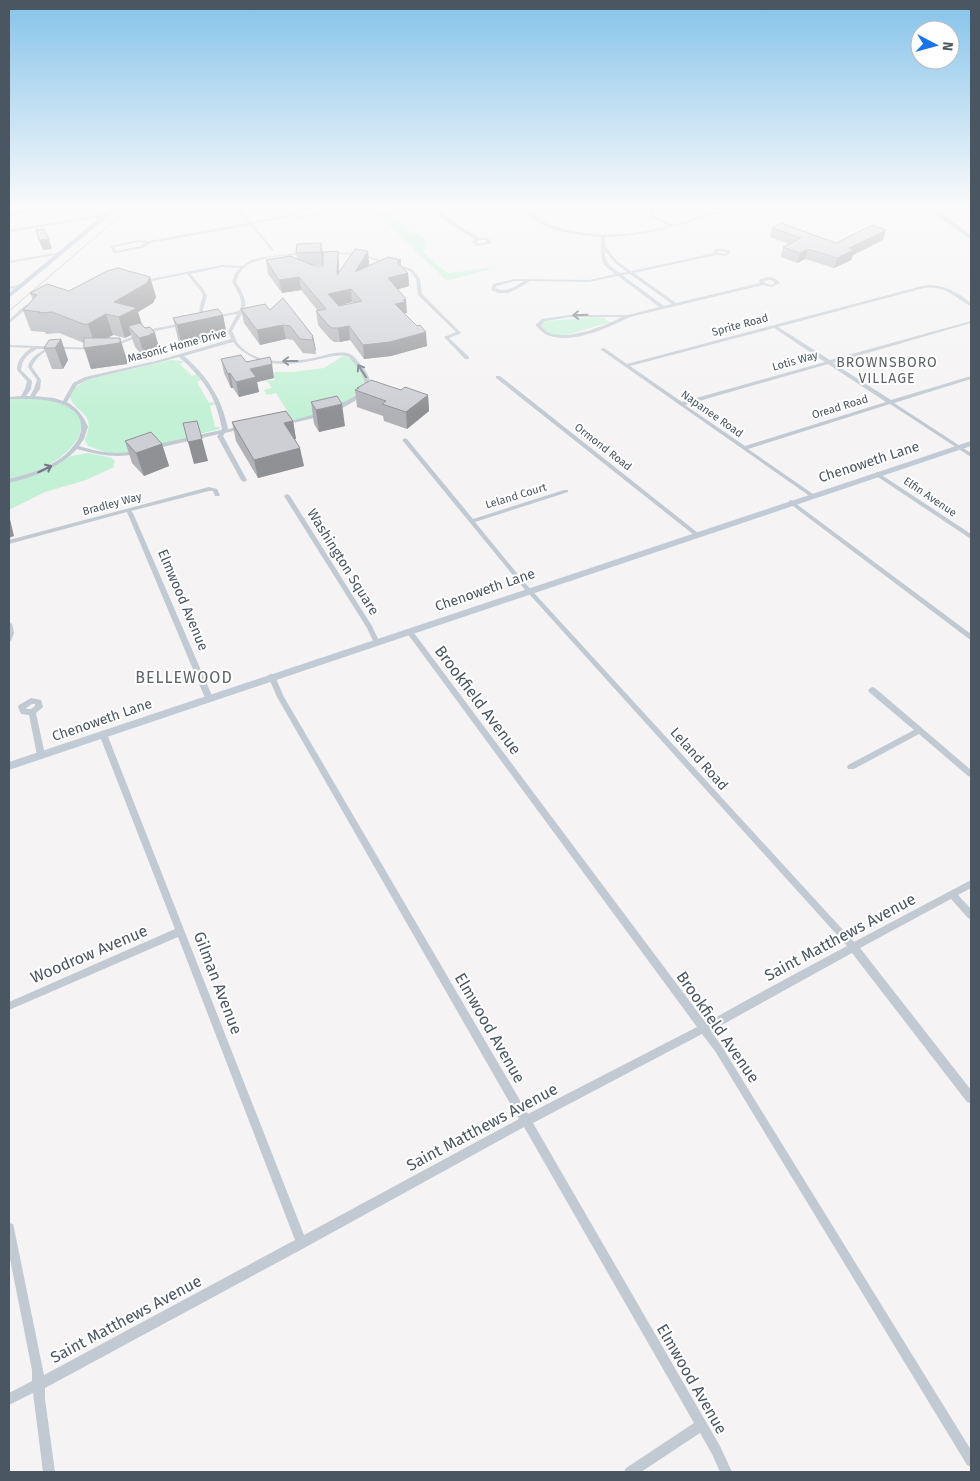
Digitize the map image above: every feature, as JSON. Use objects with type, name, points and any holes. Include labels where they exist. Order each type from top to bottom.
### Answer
[{"type":"main road","points":[[9,296],[36,273]]},
{"type":"main road","name":"Chenoweth Lane","points":[[9,766],[971,442]]},
{"type":"street","points":[[136,283],[187,273]]},
{"type":"street","points":[[188,273],[205,296],[200,307],[201,315],[205,319]]},
{"type":"street","points":[[233,340],[231,327],[241,312],[244,300],[234,282],[238,273]]},
{"type":"street","points":[[413,273],[418,279],[420,294],[459,332],[446,337],[467,358]]},
{"type":"street","points":[[615,273],[663,308]]},
{"type":"street","points":[[528,281],[517,289],[510,291],[500,292],[492,290],[500,282],[528,281],[589,281],[630,273]]},
{"type":"street","points":[[630,273],[676,305]]},
{"type":"street","points":[[628,316],[612,324],[560,337],[547,335],[538,325],[544,320],[561,317],[628,316],[763,284]]},
{"type":"street","points":[[9,288],[22,285]]},
{"type":"street","name":"Sprite Road","points":[[626,366],[927,286],[950,289],[971,305]]},
{"type":"street","points":[[9,322],[26,307],[43,301]]},
{"type":"street","points":[[196,321],[241,312]]},
{"type":"street","points":[[608,316],[613,320],[612,324]]},
{"type":"street","name":"Lotis Way","points":[[681,404],[971,322]]},
{"type":"street","points":[[106,347],[154,330],[187,323]]},
{"type":"street","points":[[774,327],[971,455]]},
{"type":"street","name":"Masonic Home Drive","points":[[64,403],[75,384],[86,378],[181,356],[233,340],[248,355],[270,361],[309,360],[346,354],[352,357],[367,380],[365,388],[344,406],[309,419],[274,424]]},
{"type":"street","points":[[9,346],[99,348]]},
{"type":"street","points":[[23,397],[30,381],[19,370],[20,362],[23,357],[36,347]]},
{"type":"street","points":[[32,397],[40,380],[30,367],[30,363],[50,348]]},
{"type":"street","name":"Napanee Road","points":[[602,349],[811,495]]},
{"type":"street","points":[[181,356],[202,375],[215,395],[225,429],[220,436],[244,480]]},
{"type":"street","name":"Oread Road","points":[[745,448],[971,376]]},
{"type":"street","name":"Ormond Road","points":[[498,377],[696,534]]},
{"type":"street","points":[[9,398],[32,397],[64,403],[73,407],[84,420],[84,435],[76,448],[48,467],[9,481]]},
{"type":"street","points":[[76,448],[105,455],[121,456],[222,431],[248,427]]},
{"type":"street","name":"Leland Road","points":[[405,440],[529,590],[854,948],[971,1098]]},
{"type":"street","name":"Elfin Avenue","points":[[878,474],[971,537]]},
{"type":"street","name":"Bradley Way","points":[[9,542],[209,488],[215,490],[217,495]]},
{"type":"street","name":"Leland Court","points":[[471,520],[566,491]]},
{"type":"street","name":"Washington Square","points":[[287,496],[370,628],[376,641]]},
{"type":"street","points":[[791,502],[971,637]]},
{"type":"street","name":"Elmwood Avenue","points":[[130,513],[209,698]]},
{"type":"street","points":[[9,624],[11,633],[9,639]]},
{"type":"street","name":"Brookfield Avenue","points":[[409,631],[723,1056],[971,1461]]},
{"type":"street","name":"Elmwood Avenue","points":[[272,676],[281,697],[716,1450],[726,1472]]},
{"type":"street","points":[[872,690],[971,774]]},
{"type":"street","points":[[32,712],[41,755]]},
{"type":"street","points":[[851,768],[920,730]]},
{"type":"street","name":"Gilman Avenue","points":[[103,734],[182,931],[302,1243]]},
{"type":"street","name":"Saint Matthews Avenue","points":[[9,1399],[526,1121],[704,1029],[971,884]]},
{"type":"street","points":[[952,895],[971,915]]},
{"type":"street","name":"Woodrow Avenue","points":[[9,1006],[182,931]]},
{"type":"street","points":[[9,1228],[38,1370],[39,1399],[49,1472]]},
{"type":"street","points":[[630,1472],[701,1425]]},
{"type":"green space","points":[[439,273],[475,273],[447,281]]},
{"type":"green space","points":[[593,317],[604,318],[610,322],[563,336],[552,336],[541,328],[541,324],[547,321]]},
{"type":"green space","points":[[343,356],[353,361],[362,374],[364,381],[354,396],[333,409],[309,418],[289,419],[284,416],[289,414],[276,393],[267,395],[264,390],[272,388],[268,382],[264,381],[275,380],[272,375],[275,374],[271,372],[293,372],[324,368]]},
{"type":"green space","points":[[171,360],[183,361],[180,364],[192,376],[197,374],[201,380],[197,382],[209,403],[214,402],[215,404],[210,406],[215,427],[220,427],[219,429],[125,454],[108,453],[88,446],[85,440],[89,424],[87,418],[70,397],[76,387],[89,379]]},
{"type":"green space","points":[[24,398],[53,401],[72,409],[81,423],[81,431],[73,446],[58,459],[46,466],[9,480],[9,399]]},
{"type":"green space","points":[[88,453],[112,458],[115,462],[114,467],[86,480],[45,492],[9,510],[9,483],[42,472],[71,456]]},
{"type":"building","points":[[103,273],[136,273],[150,277],[147,283],[114,302],[137,308],[119,317],[106,314],[88,324],[83,324],[52,312],[38,313],[40,312],[23,310],[37,295],[30,293],[47,284],[69,291]]},
{"type":"building","points":[[275,273],[337,273],[337,275],[338,273],[408,273],[388,278],[406,299],[403,300],[405,302],[395,304],[417,326],[420,325],[426,332],[390,342],[363,345],[349,326],[332,328],[328,325],[316,311],[326,309],[299,277],[279,280]],"holes":[[[351,289],[362,301],[339,306],[328,294]]]},
{"type":"building","points":[[283,298],[313,336],[313,340],[300,339],[290,326],[283,325],[257,330],[241,309],[265,304],[270,310]]},
{"type":"building","points":[[218,309],[223,315],[177,325],[173,318]]},
{"type":"building","points":[[140,323],[145,328],[150,327],[155,333],[139,338],[128,326]]},
{"type":"building","points":[[84,338],[120,338],[120,343],[84,348]]},
{"type":"building","points":[[61,339],[55,348],[44,348],[49,340]]},
{"type":"building","points":[[241,355],[246,362],[270,357],[272,364],[250,369],[256,377],[236,382],[230,373],[228,374],[221,359]]},
{"type":"building","points":[[371,380],[401,390],[405,387],[428,395],[406,412],[382,404],[386,401],[355,390]]},
{"type":"building","points":[[337,396],[342,404],[316,410],[311,402]]},
{"type":"building","points":[[286,411],[293,421],[284,423],[300,448],[254,460],[232,422]]},
{"type":"building","points":[[197,421],[202,439],[188,442],[183,423]]},
{"type":"building","points":[[151,432],[162,444],[136,453],[125,441]]},
{"type":"railway","points":[[9,311],[53,273]]},
{"type":"district","name":"BROWNSBORO VILLAGE","points":[[887,370]]},
{"type":"district","name":"BELLEWOOD","points":[[184,677]]}]
